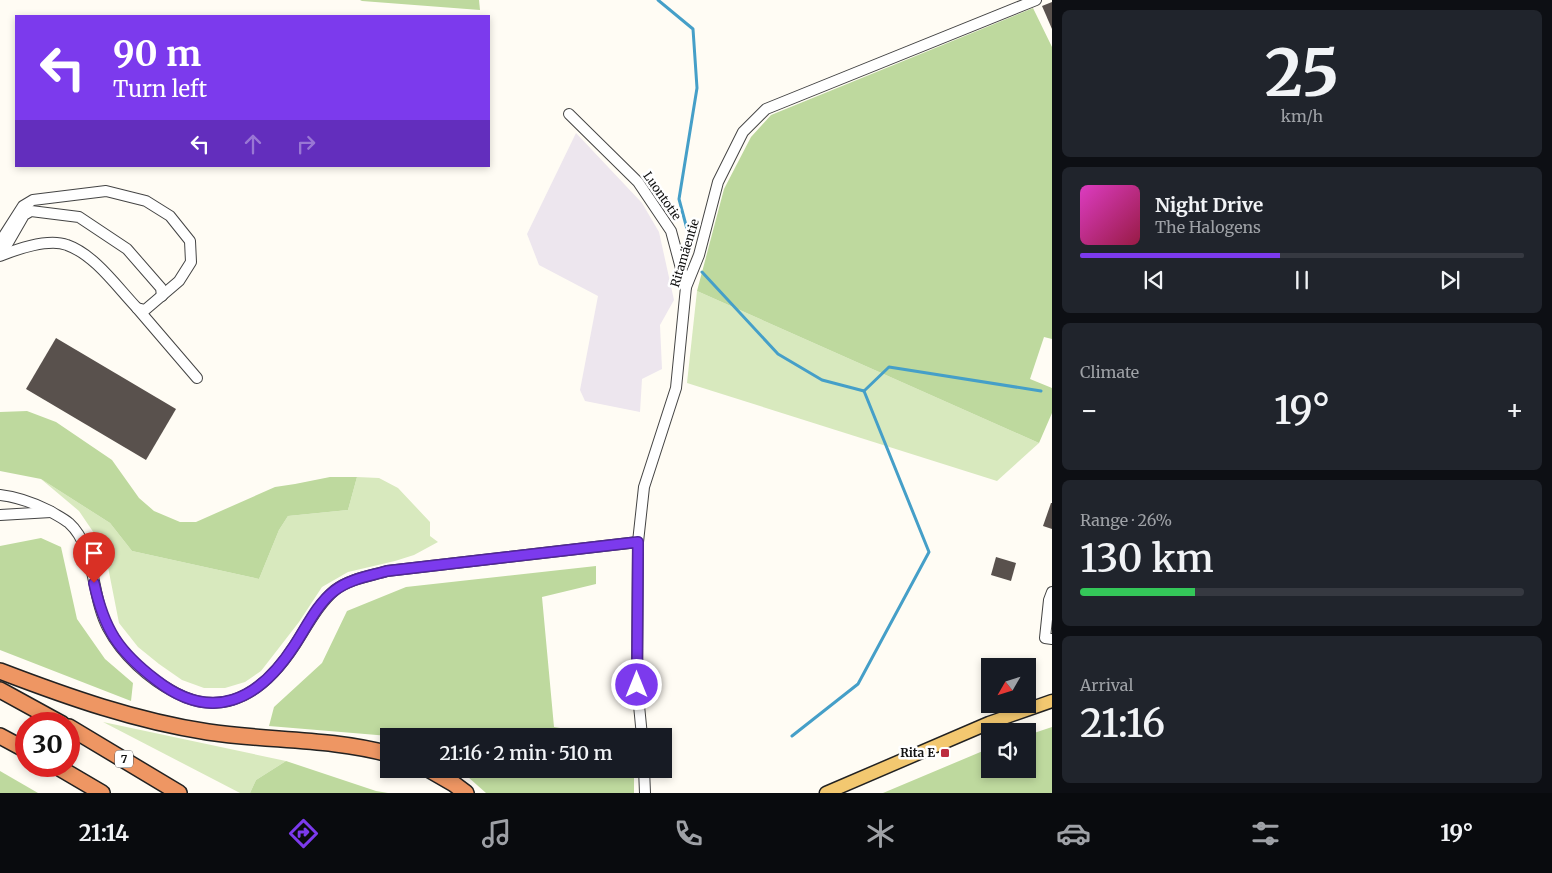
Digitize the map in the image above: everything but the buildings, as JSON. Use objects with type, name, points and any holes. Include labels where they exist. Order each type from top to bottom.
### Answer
[{"type":"highway","points":[[0,671],[51,691],[159,724],[257,739],[321,742],[380,752]]},
{"type":"highway","points":[[0,690],[40,712]]},
{"type":"highway","name":"7","points":[[80,733],[179,793]]},
{"type":"highway","points":[[0,736],[15,744]]},
{"type":"highway","points":[[76,777],[90,793]]},
{"type":"highway","points":[[77,777],[102,793]]},
{"type":"highway","points":[[444,778],[466,793]]},
{"type":"main road","points":[[826,793],[989,723],[1052,701]]},
{"type":"street","name":"Ritamäentie","points":[[641,728],[637,685],[638,542],[644,487],[676,388],[686,287],[699,255],[718,182],[743,132],[766,108],[1036,0]]},
{"type":"street","name":"Luontotie","points":[[569,114],[638,182],[671,231],[686,287]]},
{"type":"street","points":[[0,242],[23,206],[33,200],[106,192],[146,201],[170,216],[190,241],[191,262],[179,281],[162,296],[141,309]]},
{"type":"street","points":[[1,256],[24,215],[31,211],[79,217],[127,249],[161,288],[162,296]]},
{"type":"street","points":[[1,256],[43,243],[65,244],[88,256],[141,309],[197,378]]},
{"type":"street","points":[[0,489],[14,490],[39,500],[47,510]]},
{"type":"street","points":[[0,495],[17,497],[47,510],[70,523],[84,546],[102,614],[108,628],[123,650],[146,672],[174,692],[187,698],[211,703],[236,699],[257,688],[271,676],[329,596],[343,584],[387,571],[638,542]]},
{"type":"street","points":[[0,510],[47,510]]},
{"type":"street","points":[[0,515],[47,510]]},
{"type":"street","points":[[1052,592],[1049,600],[1046,638],[1052,639]]},
{"type":"street","points":[[644,778],[645,793]]},
{"type":"shaded area","points":[[576,133],[642,203],[659,232],[674,300],[660,325],[662,369],[642,379],[640,412],[585,401],[580,390],[598,296],[539,265],[527,234]]},
{"type":"green space","points":[[360,0],[479,0],[480,10],[362,1]]},
{"type":"green space","points":[[1033,8],[1052,47],[1052,339],[1044,337],[1030,379],[1052,388],[1052,413],[1039,443],[697,291],[724,189],[751,137],[771,115]]},
{"type":"green space","points":[[697,291],[1039,443],[997,481],[687,383]]},
{"type":"green space","points":[[27,411],[56,422],[112,460],[139,498],[154,511],[180,522],[196,522],[275,487],[330,477],[357,477],[348,510],[288,516],[279,530],[259,579],[132,551],[110,523],[41,479],[0,471],[0,412]]},
{"type":"green space","points":[[357,477],[379,478],[398,488],[430,522],[430,536],[438,542],[414,555],[348,572],[322,587],[299,622],[261,671],[245,682],[225,688],[204,688],[182,680],[138,647],[119,623],[108,567],[100,542],[79,511],[41,479],[110,523],[132,551],[259,579],[279,530],[288,516],[348,510]]},
{"type":"green space","points":[[41,538],[61,547],[77,619],[105,659],[133,683],[131,701],[0,650],[0,546]]},
{"type":"green space","points":[[596,566],[596,584],[542,597],[554,727],[560,728],[380,728],[380,735],[269,726],[274,707],[322,663],[347,611],[406,587]]},
{"type":"green space","points":[[103,722],[286,761],[256,780],[250,793],[240,793]]},
{"type":"green space","points":[[1052,727],[1052,793],[883,793],[981,752],[981,778],[1036,778],[1036,732]]},
{"type":"green space","points":[[286,761],[376,791],[388,793],[250,793],[256,780]]},
{"type":"green space","points":[[0,771],[38,793],[0,793]]},
{"type":"green space","points":[[469,778],[634,778],[634,793],[486,793]]},
{"type":"waterway","points":[[658,0],[693,29],[697,88],[679,199],[691,244]]},
{"type":"waterway","points":[[702,272],[778,354],[822,380],[864,391],[889,367],[1041,391]]},
{"type":"waterway","points":[[792,736],[858,684],[929,552],[864,391]]},
{"type":"place","name":"Rita E","points":[[945,753]]},
{"type":"route","points":[[94,583],[102,614],[108,628],[132,660],[160,684],[174,692],[187,698],[211,703],[224,702],[248,694],[271,676],[325,601],[343,584],[387,571],[638,542],[637,685]]}]
